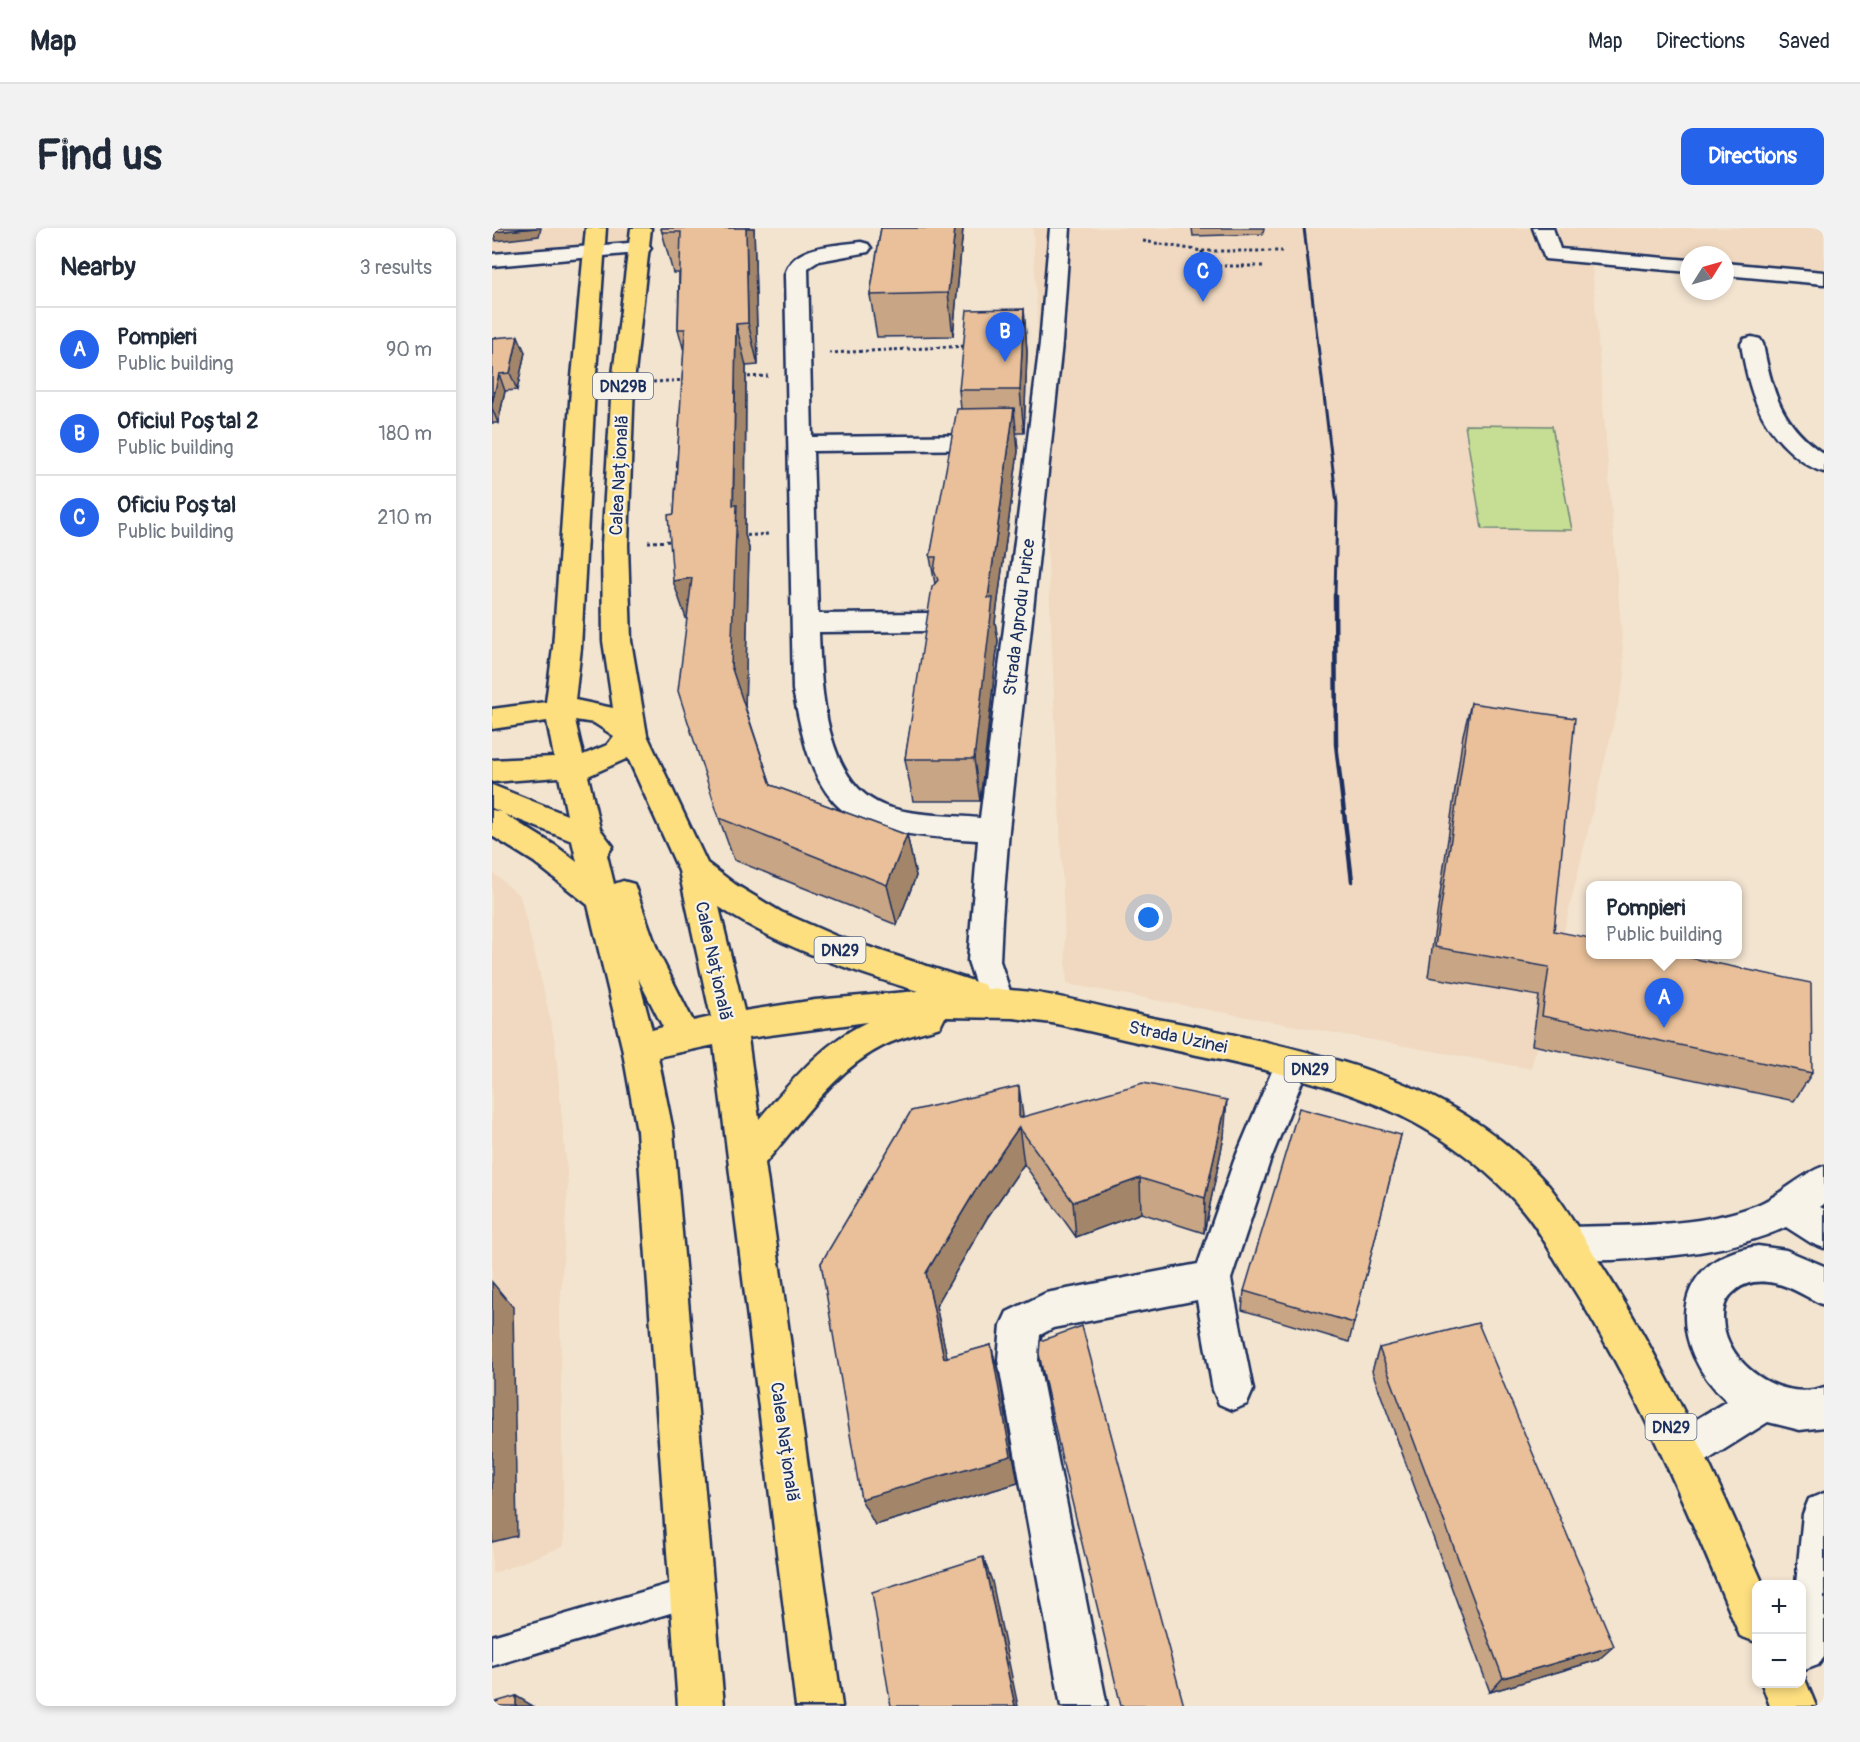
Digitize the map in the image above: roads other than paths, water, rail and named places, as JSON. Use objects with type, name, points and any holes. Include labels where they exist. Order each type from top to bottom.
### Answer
[{"type":"main road","name":"DN29B","points":[[596,228],[583,388],[567,648],[559,711],[586,834],[604,900]]},
{"type":"main road","name":"Calea Națională","points":[[641,238],[623,384],[615,545],[617,641],[632,735],[695,871],[726,1005],[819,1706]]},
{"type":"main road","name":"DN29","points":[[492,719],[572,710],[599,713],[632,735]]},
{"type":"main road","points":[[492,771],[588,765],[617,752],[632,735]]},
{"type":"main road","points":[[492,796],[544,819],[586,834],[605,852],[615,868],[642,952],[684,1036]]},
{"type":"main road","points":[[492,821],[544,855],[604,900],[639,1047],[655,1131],[701,1706]]},
{"type":"main road","name":"DN29","points":[[695,871],[742,906],[796,931],[872,963],[997,1003]]},
{"type":"main road","points":[[747,1158],[821,1075],[854,1045],[885,1029],[915,1020],[997,1003]]},
{"type":"main road","name":"Strada Uzinei","points":[[729,1028],[886,1006],[997,1003],[1078,1016],[1234,1049],[1351,1080],[1407,1101],[1446,1122],[1495,1158],[1534,1197],[1566,1244]]},
{"type":"main road","name":"DN29","points":[[639,1047],[729,1028]]},
{"type":"main road","name":"DN29","points":[[1566,1244],[1628,1343],[1683,1451],[1752,1611]]},
{"type":"main road","points":[[1786,1688],[1792,1706]]},
{"type":"street","name":"Strada Aprodu Purice","points":[[997,1003],[984,961],[994,831],[1051,343],[1060,228]]},
{"type":"street","points":[[1543,228],[1552,255],[1680,265]]},
{"type":"street","points":[[492,260],[594,254],[641,238]]},
{"type":"street","points":[[861,248],[813,256],[798,265],[796,275],[807,690],[823,754],[845,794],[866,809],[900,821],[994,831]]},
{"type":"street","points":[[1734,270],[1824,278]]},
{"type":"street","points":[[1752,344],[1758,380],[1779,429],[1789,440],[1824,465]]},
{"type":"street","points":[[801,444],[1039,442]]},
{"type":"street","points":[[806,623],[929,622]]},
{"type":"street","points":[[1233,1390],[1212,1279],[1252,1161],[1292,1064]]},
{"type":"street","points":[[1566,1244],[1672,1240],[1731,1228],[1786,1209],[1824,1182]]},
{"type":"street","points":[[1786,1209],[1813,1222],[1824,1231]]},
{"type":"street","points":[[1731,1228],[1742,1266]]},
{"type":"street","points":[[1824,1287],[1812,1278],[1788,1267],[1764,1264],[1742,1266],[1724,1276],[1708,1291],[1703,1312],[1705,1337],[1717,1362],[1737,1385],[1763,1402],[1792,1410],[1824,1407]]},
{"type":"street","points":[[1084,1706],[1018,1360],[1021,1325],[1046,1311],[1212,1279]]},
{"type":"street","points":[[1683,1451],[1763,1402]]},
{"type":"street","points":[[1806,1644],[1810,1639],[1816,1607],[1824,1514]]},
{"type":"street","points":[[1772,1706],[1777,1688]]},
{"type":"lane","points":[[492,1651],[693,1592]]},
{"type":"railway","points":[[1304,228],[1337,504],[1335,596]]},
{"type":"railway","points":[[1335,596],[1336,744],[1352,881]]},
{"type":"place","name":"Oficiu Poștal","points":[[1203,302]]},
{"type":"place","name":"Oficiul Poștal 2","points":[[1005,362]]},
{"type":"place","name":"Pompieri","points":[[1664,1028]]}]
